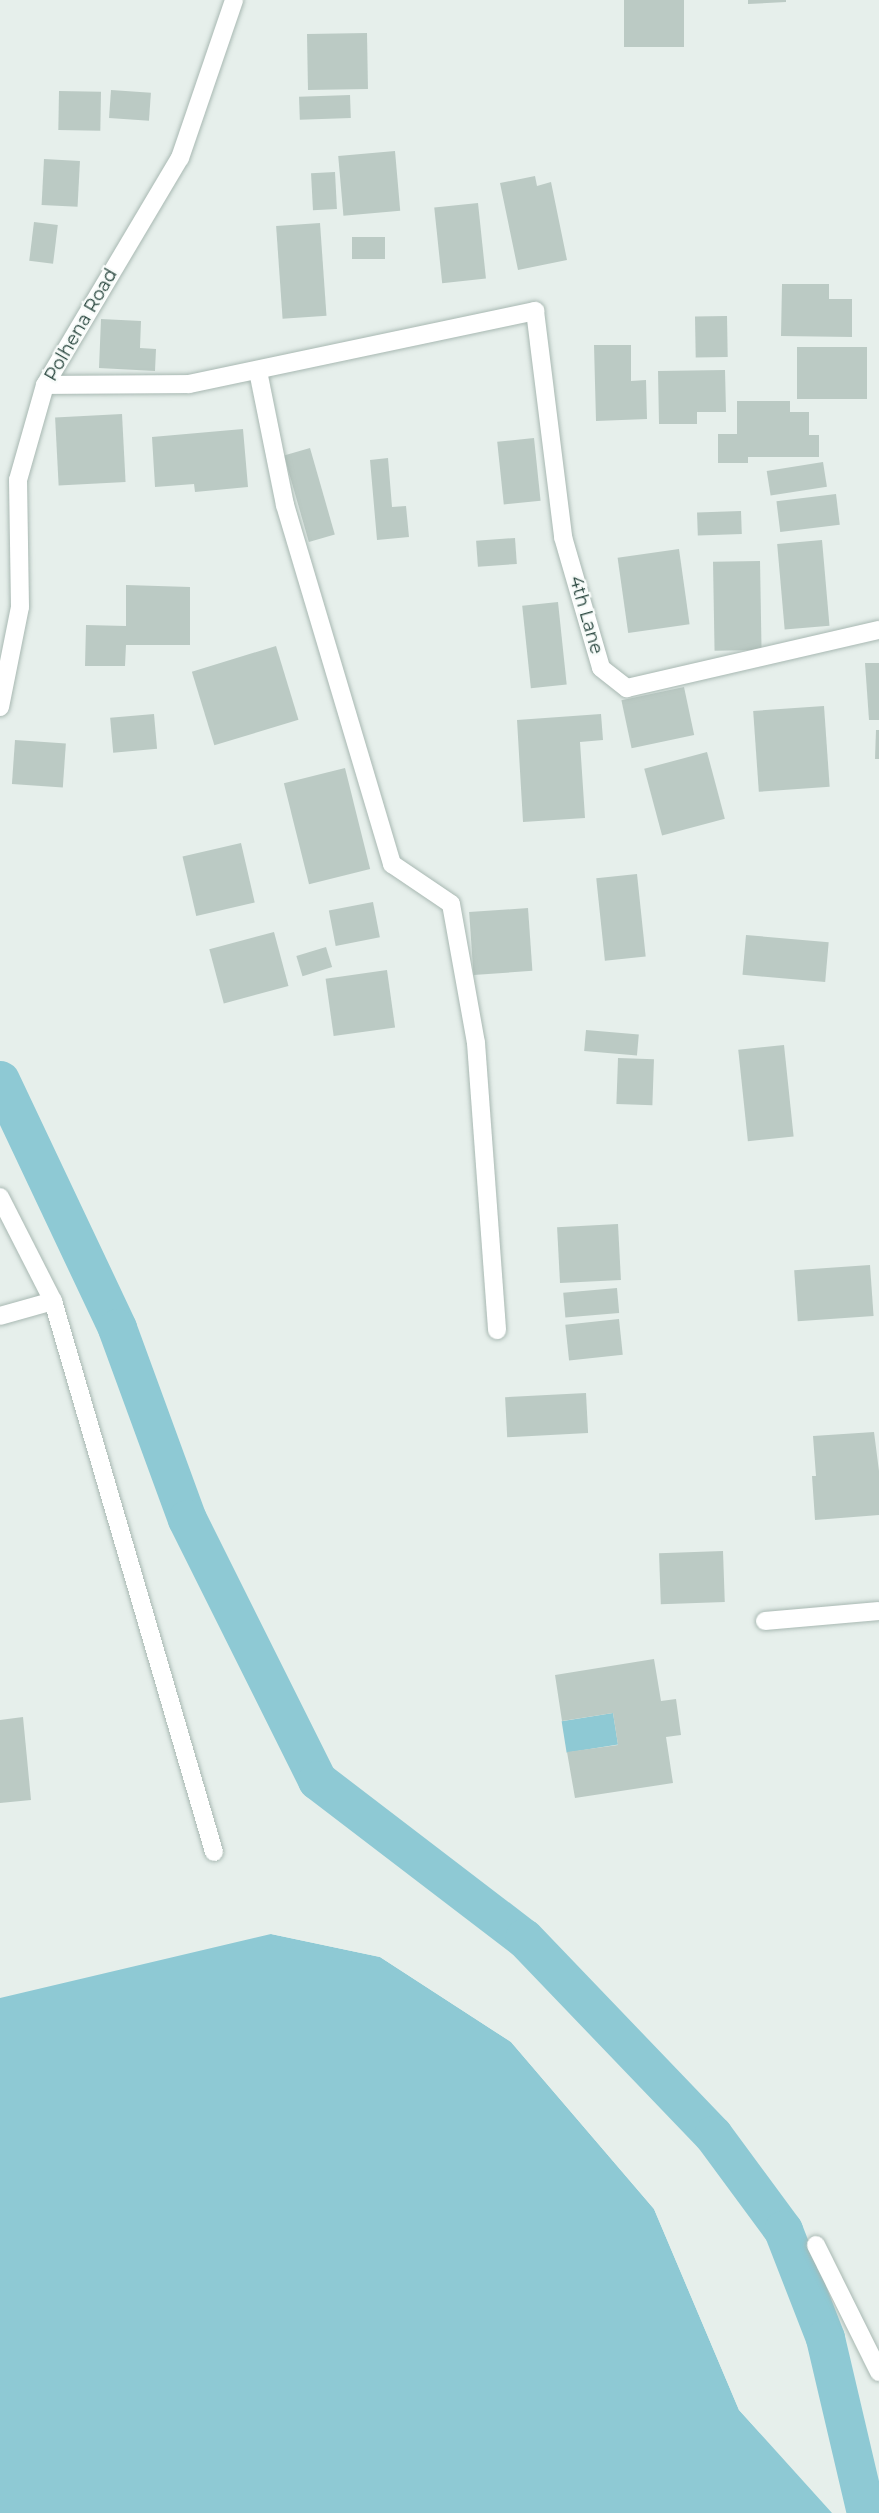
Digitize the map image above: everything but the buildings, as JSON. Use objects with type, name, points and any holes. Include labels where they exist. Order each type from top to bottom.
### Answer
[{"type":"street","name":"Polhena Road","points":[[0,707],[20,607],[18,480],[45,385],[180,158],[234,0]]},
{"type":"street","name":"4th Lane","points":[[258,371],[535,310],[563,537],[601,668],[627,688],[879,630]]},
{"type":"street","points":[[45,385],[189,384],[258,371],[285,505],[392,864],[451,904],[476,1043],[497,1330]]},
{"type":"street","points":[[0,1197],[53,1301],[214,1852]]},
{"type":"street","points":[[0,1316],[53,1301]]},
{"type":"street","points":[[765,1621],[879,1611]]},
{"type":"street","points":[[816,2245],[879,2372]]},
{"type":"water","points":[[613,1713],[618,1745],[567,1753],[562,1721]]},
{"type":"water","points":[[271,1934],[380,1957],[511,2042],[654,2209],[739,2410],[832,2513],[0,2513],[0,1998]]},
{"type":"pier","points":[[272,1931],[381,1954],[513,2040],[656,2208],[742,2409],[764,2433],[760,2433],[739,2410],[654,2209],[511,2042],[380,1957],[271,1934]]},
{"type":"waterway","points":[[0,1080],[117,1328],[187,1519],[317,1780],[524,1938],[713,2135],[783,2230],[825,2338],[866,2513]]}]
